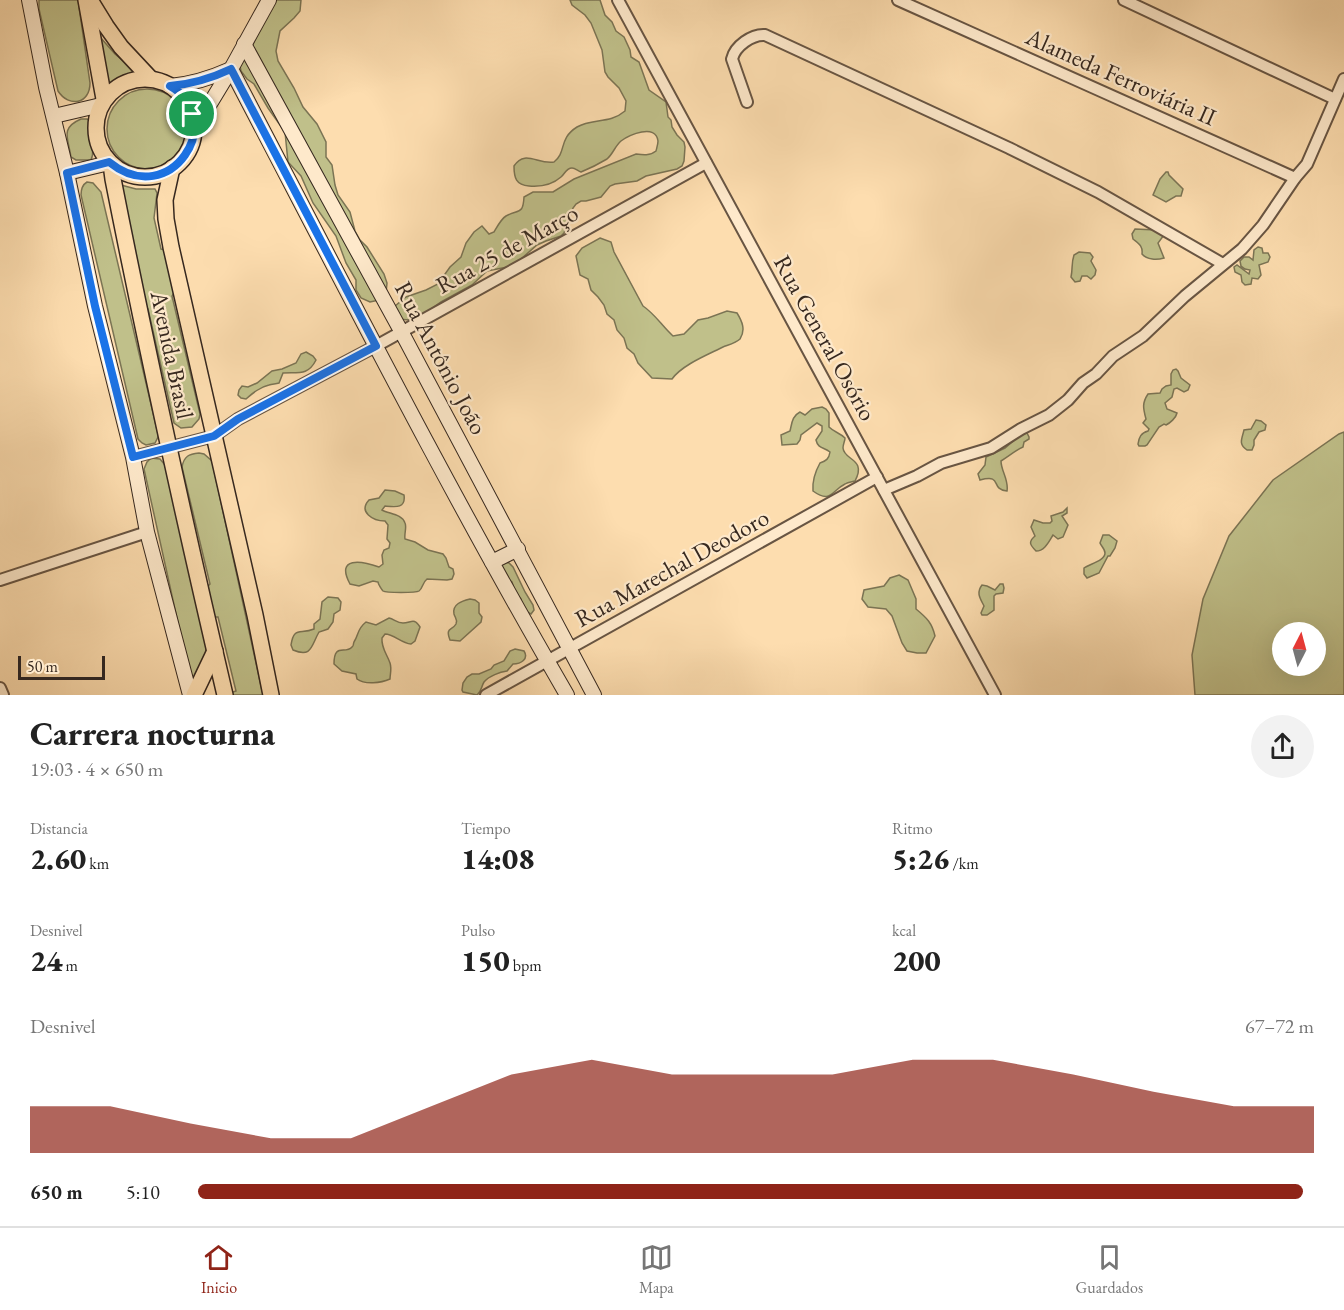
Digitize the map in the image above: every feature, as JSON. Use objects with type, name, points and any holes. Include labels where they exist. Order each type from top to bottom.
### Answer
[{"type":"main road","points":[[29,0],[95,306],[133,457],[147,532],[192,695]]},
{"type":"main road","points":[[88,0],[103,102]]},
{"type":"main road","points":[[88,0],[121,47],[150,78],[176,89],[186,100],[192,114],[194,130],[192,141],[181,161],[157,175],[140,177],[123,172],[110,163],[103,154],[97,135],[97,125],[103,102],[109,93],[121,84],[135,79],[150,78]]},
{"type":"main road","points":[[194,130],[269,0]]},
{"type":"main road","name":"Rua Antônio João","points":[[244,44],[518,549],[594,695]]},
{"type":"main road","points":[[170,86],[188,84],[231,69]]},
{"type":"main road","points":[[231,69],[376,346],[492,562],[567,695]]},
{"type":"main road","points":[[54,116],[103,102]]},
{"type":"main road","points":[[67,173],[110,163]]},
{"type":"main road","name":"Avenida Brasil","points":[[110,163],[130,268],[225,695]]},
{"type":"main road","name":"Avenida Brasil","points":[[172,168],[165,200],[166,219],[184,311],[271,695]]},
{"type":"main road","points":[[492,562],[518,549]]},
{"type":"main road","points":[[192,695],[215,651]]},
{"type":"street","name":"Rua General Osório","points":[[618,0],[995,695]]},
{"type":"street","name":"Alameda Ferroviária II","points":[[898,0],[1295,178]]},
{"type":"street","points":[[1126,0],[1335,99]]},
{"type":"street","points":[[747,102],[732,59],[734,52],[752,37],[765,35],[1009,148],[1098,192],[1223,264]]},
{"type":"street","points":[[884,490],[917,477],[941,463],[991,447],[1049,415],[1068,400],[1113,356],[1143,336],[1185,296],[1242,249],[1263,225],[1307,164],[1344,79]]},
{"type":"street","name":"Rua 25 de Março","points":[[133,457],[214,436],[238,419],[376,346],[706,163]]},
{"type":"street","name":"Rua Marechal Deodoro","points":[[486,695],[877,477]]},
{"type":"street","points":[[0,580],[147,532]]},
{"type":"street","points":[[0,688],[3,695]]},
{"type":"green space","points":[[39,0],[78,0],[90,83],[87,96],[83,99],[68,100],[58,91],[39,9]]},
{"type":"green space","points":[[274,0],[301,0],[300,11],[280,31],[276,51],[278,61],[303,107],[317,124],[326,142],[326,157],[332,165],[338,195],[350,212],[360,240],[384,274],[387,283],[386,293],[379,300],[370,302],[361,298],[356,290],[356,280],[346,263],[336,236],[313,203],[301,176],[288,162],[285,132],[254,84],[241,71],[239,61]]},
{"type":"green space","points":[[570,0],[600,0],[605,15],[612,22],[616,31],[624,37],[631,57],[639,62],[649,90],[666,102],[672,127],[684,142],[682,166],[646,176],[637,181],[615,184],[610,186],[601,197],[581,201],[573,208],[561,236],[537,245],[513,266],[487,271],[472,285],[424,314],[410,320],[396,319],[395,306],[406,297],[438,284],[450,267],[461,257],[466,243],[474,232],[482,226],[489,234],[494,232],[504,217],[520,211],[524,197],[533,192],[553,192],[574,179],[636,154],[644,155],[656,151],[658,141],[656,136],[642,132],[621,141],[607,159],[581,172],[570,168],[558,180],[550,184],[533,186],[521,184],[517,180],[514,166],[518,161],[527,158],[554,162],[567,136],[577,127],[613,118],[625,111],[626,101],[619,88],[605,72],[602,50],[591,23],[572,5]]},
{"type":"green space","points":[[100,37],[115,54],[138,73],[109,84]]},
{"type":"green space","points":[[147,89],[162,92],[175,101],[184,114],[187,129],[184,144],[175,157],[162,166],[147,169],[132,166],[119,157],[110,144],[107,129],[110,114],[119,101],[132,92]]},
{"type":"green space","points":[[81,119],[89,120],[93,146],[91,160],[76,160],[71,157],[67,139],[68,130],[74,122]]},
{"type":"green space","points":[[1166,172],[1183,189],[1181,196],[1176,196],[1166,202],[1153,195]]},
{"type":"green space","points":[[87,182],[93,183],[101,192],[158,434],[155,443],[146,445],[138,439],[81,195],[82,188]]},
{"type":"green space","points":[[121,185],[136,189],[155,189],[157,193],[154,218],[161,249],[166,250],[178,286],[172,296],[200,414],[192,427],[181,428],[174,423],[148,309],[139,303],[139,286],[142,284]]},
{"type":"green space","points":[[1135,229],[1156,230],[1164,235],[1158,243],[1164,258],[1152,259],[1142,254],[1141,247],[1133,239],[1132,234]]},
{"type":"green space","points":[[600,238],[611,242],[643,306],[673,336],[684,334],[698,320],[727,311],[737,313],[740,319],[743,329],[740,339],[695,361],[672,379],[652,378],[627,348],[614,320],[607,314],[604,305],[591,290],[588,279],[580,275],[576,256],[582,248]]},
{"type":"green space","points":[[1258,247],[1270,257],[1268,262],[1259,265],[1261,275],[1258,279],[1252,278],[1251,284],[1245,285],[1241,275],[1235,272],[1234,267],[1237,265],[1249,274],[1250,270],[1241,266],[1240,261],[1244,257],[1253,260],[1254,250]]},
{"type":"green space","points":[[1079,252],[1090,253],[1096,270],[1091,279],[1082,276],[1080,281],[1075,282],[1071,277],[1073,261],[1074,255]]},
{"type":"green space","points":[[306,352],[316,360],[310,369],[283,373],[279,383],[263,387],[246,399],[238,395],[242,386],[248,387],[272,371],[296,363],[301,354]]},
{"type":"green space","points":[[1176,369],[1181,378],[1190,385],[1184,392],[1177,388],[1174,389],[1172,397],[1165,403],[1167,409],[1177,413],[1169,423],[1159,427],[1147,445],[1139,446],[1139,439],[1149,429],[1143,423],[1146,419],[1144,406],[1146,397],[1148,394],[1160,393],[1166,386],[1171,385],[1171,374]]},
{"type":"green space","points":[[822,407],[829,413],[829,427],[845,438],[844,452],[857,464],[858,468],[855,481],[846,483],[827,496],[813,491],[813,480],[820,463],[828,458],[830,452],[820,446],[816,440],[822,431],[822,426],[817,423],[801,435],[797,444],[782,445],[781,435],[790,431],[797,414],[800,412],[805,415],[812,409]]},
{"type":"green space","points":[[1256,420],[1266,425],[1265,430],[1259,432],[1252,450],[1247,450],[1242,443],[1244,430],[1251,429]]},
{"type":"green space","points":[[1344,432],[1344,695],[1195,695],[1192,655],[1203,599],[1229,536],[1273,480]]},
{"type":"green space","points":[[1027,433],[1029,439],[1024,442],[1023,447],[1001,461],[1007,491],[999,488],[992,479],[980,480],[978,474],[985,465],[986,457],[1005,448],[1020,435]]},
{"type":"green space","points":[[199,453],[212,461],[263,695],[224,695],[236,691],[218,617],[212,617],[206,653],[195,677],[192,680],[190,677],[144,469],[151,458],[160,459],[165,465],[197,604],[200,594],[210,584],[182,467],[187,456]]},
{"type":"green space","points":[[385,490],[404,495],[404,500],[402,505],[385,506],[382,510],[403,520],[406,526],[405,539],[443,554],[449,567],[453,569],[452,579],[427,579],[419,591],[407,592],[383,591],[378,582],[373,581],[359,586],[350,584],[346,575],[348,565],[358,562],[379,567],[383,564],[384,550],[389,548],[388,525],[385,521],[372,518],[365,508],[369,500],[379,498]]},
{"type":"green space","points":[[1067,508],[1067,513],[1062,516],[1068,525],[1063,537],[1058,539],[1053,535],[1044,548],[1036,551],[1031,544],[1035,536],[1031,527],[1034,520],[1050,523],[1051,516]]},
{"type":"green space","points":[[1103,535],[1109,535],[1117,541],[1115,548],[1099,573],[1087,578],[1084,568],[1104,556],[1105,552],[1100,543]]},
{"type":"green space","points":[[499,560],[513,567],[533,605],[534,610],[531,614],[523,608],[512,582],[500,573]]},
{"type":"green space","points":[[899,575],[908,580],[916,599],[916,609],[934,631],[935,636],[926,653],[907,651],[892,616],[886,609],[868,607],[862,599],[864,590],[884,586],[890,578]]},
{"type":"green space","points":[[1003,584],[1003,593],[994,596],[994,610],[987,615],[982,615],[984,606],[979,596],[980,588],[982,585],[995,590]]},
{"type":"green space","points":[[328,597],[338,598],[341,602],[340,610],[334,614],[333,622],[328,629],[319,632],[307,652],[293,650],[291,645],[294,635],[314,629],[314,624],[320,619],[322,602]]},
{"type":"green space","points":[[470,599],[479,603],[481,622],[460,641],[450,640],[449,631],[457,622],[454,614],[456,605]]},
{"type":"green space","points":[[389,618],[401,623],[414,621],[420,627],[415,641],[411,644],[388,634],[382,638],[383,648],[391,665],[390,679],[364,682],[357,679],[356,674],[342,671],[334,664],[336,653],[353,647],[360,629],[366,622],[376,625]]},
{"type":"green space","points":[[515,649],[524,651],[526,656],[523,660],[513,664],[507,671],[489,678],[477,695],[463,692],[463,683],[467,677],[491,669],[494,665],[504,661],[510,651]]},
{"type":"route","points":[[231,69],[376,346],[238,419],[214,436],[133,457],[95,306],[67,173],[109,162],[123,172],[140,177],[157,175],[172,168],[188,152],[194,130],[192,114],[186,100],[170,86],[188,84],[231,69]]}]
